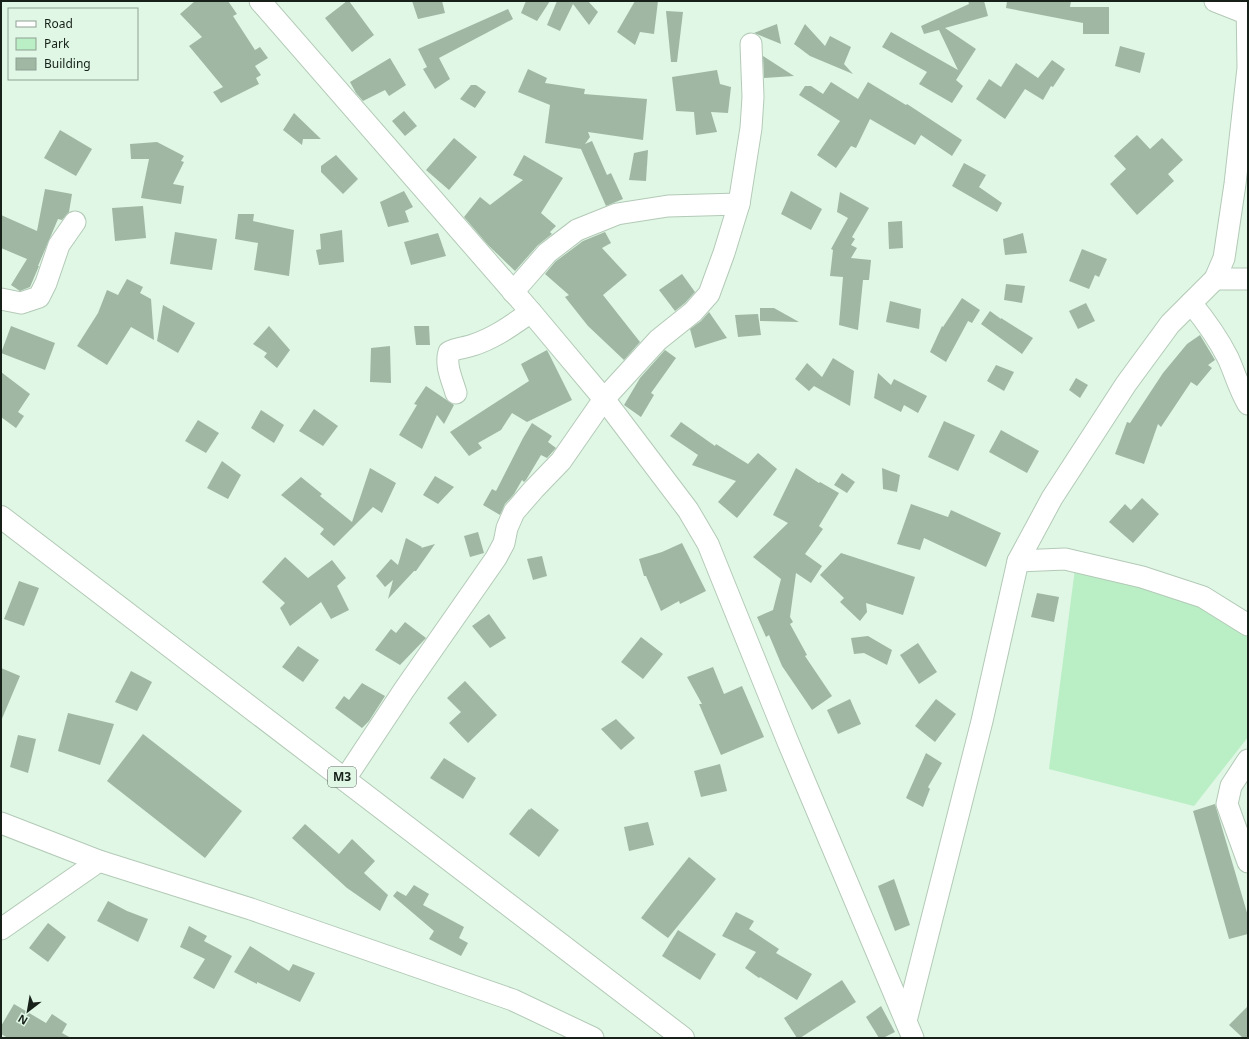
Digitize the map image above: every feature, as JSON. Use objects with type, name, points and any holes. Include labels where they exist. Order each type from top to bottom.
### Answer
[{"type":"highway","name":"M3","points":[[1,516],[684,1038]]},
{"type":"street","points":[[260,1],[531,312],[604,399],[688,510],[708,544],[788,742],[910,1029]]},
{"type":"street","points":[[910,1029],[1018,561],[1052,498],[1126,384],[1170,324],[1215,279],[1224,258],[1235,184],[1248,68],[1247,10],[1215,1]]},
{"type":"street","points":[[345,779],[404,690],[496,558],[504,543],[507,528],[514,512],[561,460],[604,399],[658,340],[693,312],[709,294],[724,253],[739,204],[751,128],[751,44]]},
{"type":"street","points":[[513,292],[547,253],[577,230],[617,214],[668,206],[739,204]]},
{"type":"street","points":[[1,299],[22,303],[40,297],[60,245],[75,222]]},
{"type":"street","points":[[1215,279],[1248,279]]},
{"type":"street","points":[[1191,303],[1209,326],[1228,358],[1242,394],[1248,404]]},
{"type":"street","points":[[456,392],[448,368],[447,357],[449,352],[454,349],[473,345],[502,333],[531,312]]},
{"type":"street","points":[[1018,561],[1065,559],[1142,577],[1203,597],[1248,625]]},
{"type":"street","points":[[1248,760],[1230,786],[1227,804],[1248,862]]},
{"type":"street","points":[[1,823],[99,861],[251,909],[513,1000],[593,1038]]},
{"type":"street","points":[[1,929],[99,861]]},
{"type":"green space","points":[[1076,561],[1211,604],[1248,633],[1248,737],[1194,806],[1049,769]]},
{"type":"building","points":[[195,1],[228,1],[237,14],[233,16],[255,50],[260,47],[268,58],[255,66],[261,75],[256,78],[259,84],[221,103],[213,92],[223,87],[189,46],[202,37],[180,14]]},
{"type":"building","points":[[349,1],[374,35],[352,52],[325,18]]},
{"type":"building","points":[[412,1],[442,1],[445,13],[418,19]]},
{"type":"building","points":[[526,1],[550,1],[537,21],[521,13]]},
{"type":"building","points":[[557,1],[588,1],[598,12],[589,25],[573,4],[560,31],[547,25]]},
{"type":"building","points":[[635,1],[658,1],[654,34],[640,32],[635,45],[617,32]]},
{"type":"building","points":[[968,1],[984,1],[988,16],[945,28],[976,49],[956,80],[963,86],[952,103],[919,84],[927,72],[882,47],[891,32],[958,70],[939,30],[924,34],[921,26],[969,4]]},
{"type":"building","points":[[1007,1],[1071,1],[1070,7],[1109,7],[1109,34],[1083,34],[1083,23],[1006,8]]},
{"type":"building","points":[[508,9],[513,19],[439,58],[450,79],[435,89],[423,69],[427,67],[418,49]]},
{"type":"building","points":[[666,11],[683,12],[677,62],[671,62]]},
{"type":"building","points":[[777,24],[781,44],[754,33]]},
{"type":"building","points":[[805,24],[825,46],[830,36],[851,47],[844,64],[853,74],[810,56],[794,44]]},
{"type":"building","points":[[1120,46],[1145,53],[1140,73],[1115,66]]},
{"type":"building","points":[[763,56],[794,76],[764,78]]},
{"type":"building","points":[[390,58],[406,85],[389,96],[385,90],[363,101],[356,93],[350,82]]},
{"type":"building","points":[[1052,60],[1065,69],[1053,87],[1051,86],[1043,100],[1025,89],[1005,119],[976,99],[989,79],[1001,87],[1016,63],[1038,78]]},
{"type":"building","points":[[528,69],[547,78],[545,83],[585,89],[584,94],[647,99],[643,140],[588,132],[590,137],[585,144],[592,141],[607,175],[611,173],[623,199],[606,206],[581,149],[545,143],[550,105],[518,92]]},
{"type":"building","points":[[717,70],[720,84],[731,87],[728,113],[711,112],[717,132],[696,135],[694,112],[676,111],[672,77]]},
{"type":"building","points":[[831,82],[858,99],[868,82],[906,105],[907,104],[962,140],[952,156],[921,135],[915,145],[870,119],[856,148],[851,146],[836,168],[817,155],[840,121],[799,95],[805,86],[811,86],[823,94]]},
{"type":"building","points":[[471,85],[476,85],[486,92],[475,108],[460,99]]},
{"type":"building","points":[[404,111],[417,126],[405,136],[392,121]]},
{"type":"building","points":[[294,113],[321,139],[303,139],[302,145],[283,130]]},
{"type":"building","points":[[60,130],[92,149],[76,176],[44,158]]},
{"type":"building","points":[[1137,135],[1150,149],[1162,138],[1183,160],[1168,174],[1174,181],[1137,215],[1110,184],[1126,169],[1114,156]]},
{"type":"building","points":[[454,138],[477,157],[449,190],[426,170]]},
{"type":"building","points":[[157,142],[184,156],[181,161],[184,162],[173,184],[184,186],[181,204],[141,198],[149,159],[131,159],[130,144]]},
{"type":"building","points":[[648,150],[646,181],[629,180],[634,153]]},
{"type":"building","points":[[336,155],[358,179],[343,194],[321,172],[321,166]]},
{"type":"building","points":[[524,155],[563,178],[541,213],[556,226],[550,232],[552,234],[538,245],[515,271],[488,245],[464,217],[480,197],[490,205],[523,180],[513,175]]},
{"type":"building","points":[[964,163],[986,175],[979,187],[1002,203],[997,212],[952,186]]},
{"type":"building","points":[[45,189],[72,194],[69,212],[62,220],[58,219],[30,287],[20,291],[11,285],[27,259],[1,248],[1,215],[37,231]]},
{"type":"building","points":[[404,191],[413,207],[405,211],[409,222],[388,227],[380,202]]},
{"type":"building","points":[[791,191],[822,209],[811,230],[781,214]]},
{"type":"building","points":[[840,192],[869,208],[852,237],[855,239],[851,245],[857,248],[851,258],[871,260],[869,280],[863,280],[858,330],[839,325],[843,277],[830,276],[833,250],[831,249],[848,218],[837,212]]},
{"type":"building","points":[[143,206],[146,238],[115,241],[112,208]]},
{"type":"building","points":[[238,214],[254,214],[253,221],[294,230],[289,276],[254,270],[258,243],[235,239]]},
{"type":"building","points":[[902,221],[903,248],[889,249],[888,222]]},
{"type":"building","points":[[342,230],[344,262],[319,265],[316,250],[321,249],[320,234]]},
{"type":"building","points":[[175,232],[217,239],[212,270],[170,264]]},
{"type":"building","points":[[605,232],[611,243],[602,248],[627,275],[603,295],[640,342],[624,360],[588,326],[565,297],[569,295],[545,274],[555,262],[583,241]]},
{"type":"building","points":[[438,233],[446,256],[411,265],[404,242]]},
{"type":"building","points":[[1023,233],[1027,253],[1005,255],[1003,239]]},
{"type":"building","points":[[1082,249],[1107,259],[1099,277],[1095,275],[1089,289],[1069,281]]},
{"type":"building","points":[[682,274],[695,292],[675,311],[659,290]]},
{"type":"building","points":[[127,279],[143,287],[140,293],[151,299],[154,340],[131,327],[107,365],[77,346],[98,313],[107,290],[118,295]]},
{"type":"building","points":[[1006,284],[1025,286],[1022,303],[1004,300]]},
{"type":"building","points":[[962,298],[980,310],[972,323],[968,321],[946,362],[930,352],[942,326],[943,327]]},
{"type":"building","points":[[890,301],[921,309],[919,329],[886,322]]},
{"type":"building","points":[[1086,303],[1095,321],[1078,329],[1069,311]]},
{"type":"building","points":[[163,305],[195,323],[178,353],[157,341]]},
{"type":"building","points":[[760,308],[774,308],[799,322],[760,321]]},
{"type":"building","points":[[990,311],[1033,338],[1022,354],[981,324]]},
{"type":"building","points":[[709,312],[727,338],[695,348],[690,329],[701,321]]},
{"type":"building","points":[[758,314],[761,335],[738,337],[735,315]]},
{"type":"building","points":[[11,326],[55,343],[45,370],[1,353]]},
{"type":"building","points":[[269,326],[290,350],[277,368],[264,357],[267,353],[253,344]]},
{"type":"building","points":[[414,326],[429,326],[430,345],[416,345]]},
{"type":"building","points":[[1200,335],[1215,360],[1208,365],[1212,368],[1197,386],[1191,382],[1161,427],[1158,424],[1144,464],[1115,454],[1127,422],[1130,423],[1163,373],[1187,344]]},
{"type":"building","points":[[390,346],[391,383],[370,382],[371,348]]},
{"type":"building","points":[[547,350],[572,400],[527,422],[512,413],[501,430],[478,443],[482,448],[469,456],[450,432],[529,381],[521,364]]},
{"type":"building","points":[[665,350],[676,358],[651,393],[654,395],[641,417],[624,405],[640,378]]},
{"type":"building","points":[[833,358],[854,371],[850,406],[814,386],[809,391],[795,379],[807,363],[822,377]]},
{"type":"building","points":[[996,365],[1014,372],[1004,391],[987,381]]},
{"type":"building","points":[[1,372],[30,394],[18,412],[24,416],[16,428],[1,417]]},
{"type":"building","points":[[878,373],[891,385],[894,379],[927,396],[918,413],[904,405],[901,412],[874,398]]},
{"type":"building","points":[[1076,378],[1088,385],[1080,398],[1069,390]]},
{"type":"building","points":[[426,386],[454,405],[444,424],[437,415],[422,449],[399,435],[417,405],[414,404]]},
{"type":"building","points":[[314,409],[338,426],[323,446],[299,431]]},
{"type":"building","points":[[261,410],[284,425],[274,443],[251,428]]},
{"type":"building","points":[[198,420],[219,433],[206,453],[185,441]]},
{"type":"building","points":[[944,421],[975,435],[958,471],[928,457]]},
{"type":"building","points":[[681,422],[715,446],[716,444],[748,464],[758,453],[777,469],[737,518],[718,502],[736,481],[692,465],[698,455],[670,436]]},
{"type":"building","points":[[532,423],[552,436],[548,442],[556,448],[547,458],[541,455],[526,480],[524,482],[522,480],[514,494],[505,504],[500,515],[483,505],[492,489],[496,491]]},
{"type":"building","points":[[1001,430],[1039,451],[1027,473],[989,452]]},
{"type":"building","points":[[222,461],[241,475],[228,499],[207,488]]},
{"type":"building","points":[[370,468],[396,483],[382,513],[373,507],[334,546],[320,534],[324,529],[281,495],[301,477],[322,494],[320,496],[352,522]]},
{"type":"building","points":[[796,468],[819,483],[820,482],[839,493],[819,526],[823,529],[805,554],[822,566],[811,583],[796,573],[790,617],[793,622],[790,624],[807,655],[805,656],[832,696],[812,710],[782,666],[769,635],[766,637],[757,617],[773,610],[781,579],[753,557],[788,523],[773,515]]},
{"type":"building","points":[[882,468],[900,475],[897,492],[883,489]]},
{"type":"building","points":[[842,473],[855,482],[847,493],[834,485]]},
{"type":"building","points":[[435,476],[454,487],[438,504],[423,495]]},
{"type":"building","points":[[1142,498],[1159,514],[1133,543],[1109,522],[1125,504],[1131,510]]},
{"type":"building","points":[[911,504],[948,517],[951,510],[1001,533],[986,567],[924,538],[920,550],[897,544]]},
{"type":"building","points":[[478,532],[484,553],[470,557],[464,536]]},
{"type":"building","points":[[406,538],[422,547],[421,548],[435,544],[416,571],[414,571],[388,599],[393,580],[385,587],[376,576],[391,559],[398,565]]},
{"type":"building","points":[[682,543],[706,591],[680,604],[679,601],[661,611],[646,576],[644,576],[639,559],[662,552]]},
{"type":"building","points":[[841,553],[915,577],[903,615],[866,603],[867,612],[860,621],[840,602],[844,598],[820,575]]},
{"type":"building","points":[[542,556],[547,576],[533,580],[527,559]]},
{"type":"building","points":[[285,557],[308,578],[332,560],[346,578],[337,586],[349,610],[331,619],[321,602],[290,626],[280,608],[285,603],[262,582]]},
{"type":"building","points":[[19,581],[39,588],[24,626],[4,619]]},
{"type":"building","points":[[1037,593],[1059,597],[1054,622],[1031,617]]},
{"type":"building","points":[[489,614],[506,638],[490,648],[472,626]]},
{"type":"building","points":[[405,622],[426,638],[400,665],[375,650],[391,629],[396,633]]},
{"type":"building","points":[[868,636],[892,650],[887,665],[864,653],[854,654],[851,638]]},
{"type":"building","points":[[641,637],[663,654],[643,679],[621,662]]},
{"type":"building","points":[[918,643],[937,672],[919,684],[900,655]]},
{"type":"building","points":[[298,646],[319,660],[303,682],[282,667]]},
{"type":"building","points":[[713,667],[724,694],[742,686],[764,737],[721,755],[699,704],[702,704],[687,677]]},
{"type":"building","points":[[1,668],[20,676],[1,721]]},
{"type":"building","points":[[131,671],[152,682],[137,711],[115,702]]},
{"type":"building","points":[[465,681],[497,715],[468,743],[449,723],[461,712],[447,698]]},
{"type":"building","points":[[362,683],[385,696],[369,721],[362,728],[335,708],[344,696],[349,700]]},
{"type":"building","points":[[850,699],[861,724],[838,734],[827,710]]},
{"type":"building","points":[[936,699],[956,714],[935,742],[915,726]]},
{"type":"building","points":[[68,713],[114,724],[100,765],[58,751]]},
{"type":"building","points":[[616,719],[635,738],[621,750],[601,729]]},
{"type":"building","points":[[143,734],[242,811],[205,858],[107,781]]},
{"type":"building","points":[[18,735],[36,739],[28,773],[10,767]]},
{"type":"building","points":[[926,753],[942,763],[928,787],[930,789],[923,807],[906,798]]},
{"type":"building","points":[[444,758],[476,778],[463,799],[430,778]]},
{"type":"building","points":[[720,764],[727,791],[701,797],[694,771]]},
{"type":"building","points":[[1215,804],[1248,916],[1248,934],[1229,939],[1193,811]]},
{"type":"building","points":[[531,808],[559,830],[539,857],[509,834]]},
{"type":"building","points":[[648,822],[654,845],[629,851],[624,827]]},
{"type":"building","points":[[305,824],[339,854],[352,839],[375,861],[364,873],[388,895],[380,911],[347,888],[292,838]]},
{"type":"building","points":[[689,857],[716,879],[668,938],[641,918]]},
{"type":"building","points":[[894,879],[910,925],[895,931],[878,886]]},
{"type":"building","points":[[414,885],[429,894],[423,905],[464,927],[459,938],[468,943],[461,956],[429,939],[434,931],[393,896],[397,891],[406,896]]},
{"type":"building","points":[[108,901],[127,911],[148,919],[138,942],[97,921]]},
{"type":"building","points":[[736,912],[754,921],[749,929],[779,949],[776,953],[812,974],[797,1000],[745,968],[756,952],[722,936]]},
{"type":"building","points":[[48,923],[66,937],[48,962],[29,948]]},
{"type":"building","points":[[189,926],[207,936],[204,941],[232,956],[214,989],[193,978],[205,959],[180,947]]},
{"type":"building","points":[[678,930],[716,954],[700,980],[662,956]]},
{"type":"building","points":[[250,946],[289,971],[293,964],[315,973],[300,1002],[257,982],[257,984],[234,972]]},
{"type":"building","points":[[842,980],[856,1002],[800,1038],[797,1038],[784,1018]]},
{"type":"building","points":[[14,1004],[46,1023],[52,1014],[67,1024],[62,1033],[71,1038],[8,1038],[1,1034],[1,1026]]},
{"type":"building","points":[[881,1006],[895,1032],[883,1038],[879,1038],[866,1017]]},
{"type":"building","points":[[1248,1006],[1248,1038],[1243,1038],[1229,1025]]}]
